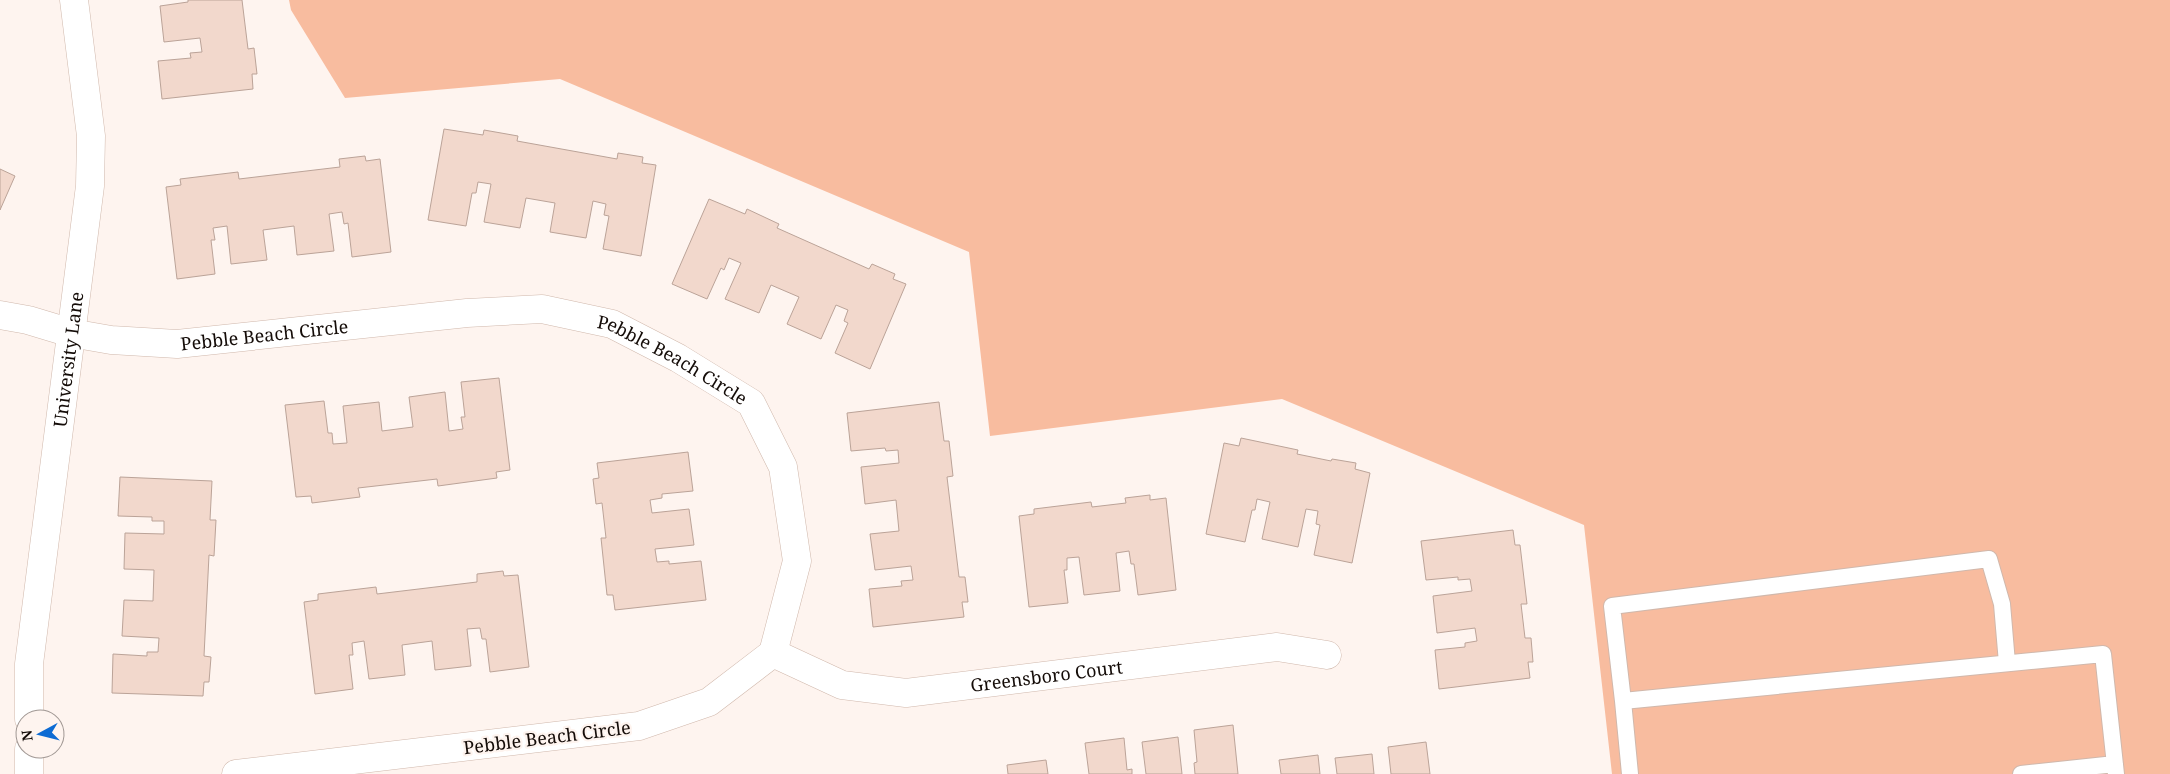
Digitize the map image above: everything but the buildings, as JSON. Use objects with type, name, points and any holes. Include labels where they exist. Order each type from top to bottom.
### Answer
[{"type":"street","name":"University Lane","points":[[29,709],[30,664],[90,186],[91,136],[74,0]]},
{"type":"street","name":"Pebble Beach Circle","points":[[0,315],[28,320],[71,333],[111,340],[177,344],[467,313],[542,309],[612,324],[678,358],[751,403],[783,467],[797,561],[773,653],[709,702],[638,726],[236,774]]},
{"type":"street","name":"Greensboro Court","points":[[773,653],[842,685],[906,693],[1277,647],[1326,655]]},
{"type":"street","points":[[29,759],[29,774]]},
{"type":"lane","points":[[1630,774],[1612,606],[1989,559],[2002,604],[2007,663]]},
{"type":"lane","points":[[1623,701],[2103,654],[2116,769],[2021,774]]},
{"type":"shaded area","points":[[289,0],[2170,0],[2170,774],[1612,774],[1584,525],[1282,399],[990,436],[969,252],[560,79],[345,98],[291,10]]}]
